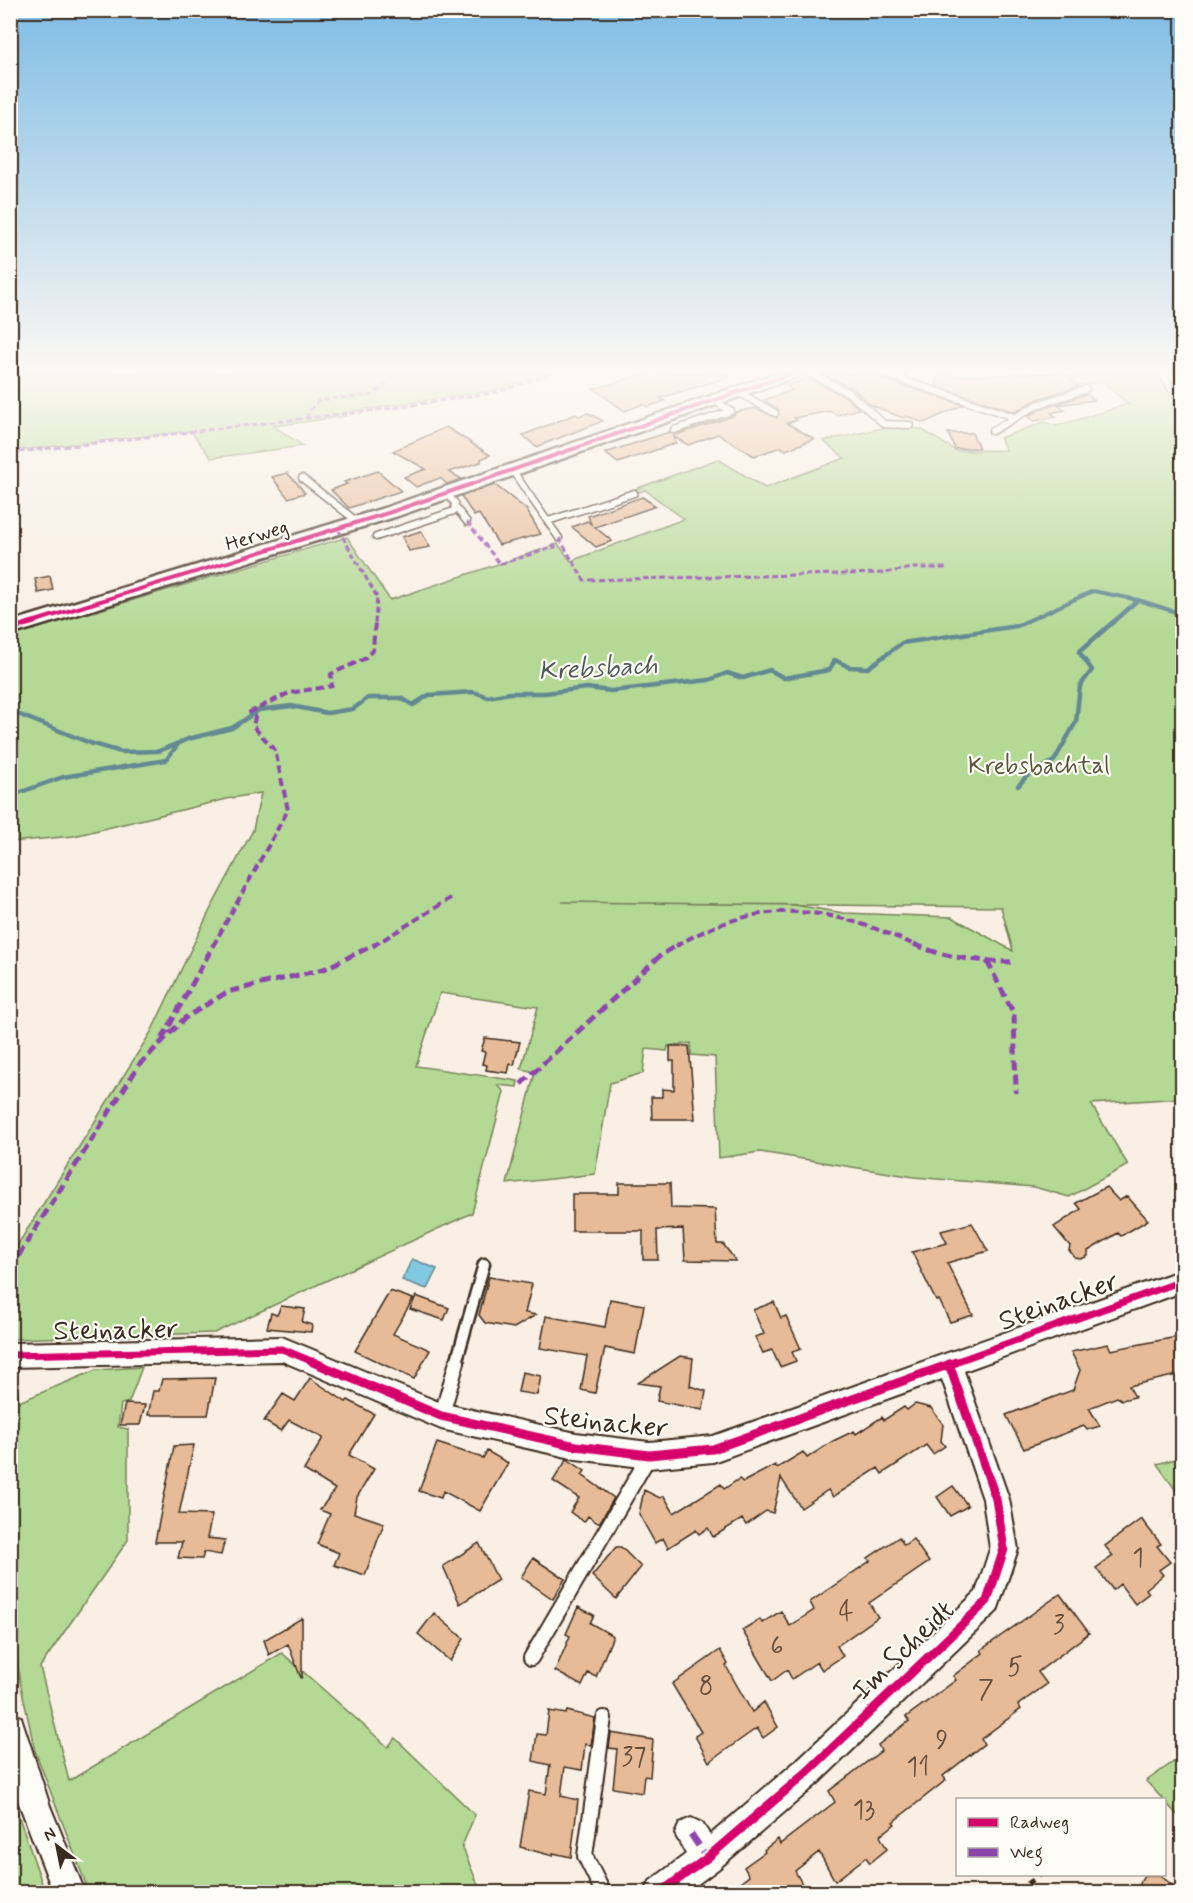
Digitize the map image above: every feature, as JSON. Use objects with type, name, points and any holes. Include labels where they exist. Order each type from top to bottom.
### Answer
[{"type":"street","name":"Herweg","points":[[10,628],[359,523],[451,501],[512,470],[536,462]]},
{"type":"street","name":"Steinacker","points":[[10,1355],[282,1349],[441,1416],[576,1446],[649,1455],[713,1449],[1182,1281]]},
{"type":"street","name":"Im Scheidt","points":[[661,1893],[699,1846],[806,1773],[987,1601],[1004,1550],[996,1498],[949,1364]]},
{"type":"street","points":[[10,1728],[34,1806],[69,1893]]},
{"type":"lane","points":[[512,470],[559,538]]},
{"type":"lane","points":[[302,478],[359,523]]},
{"type":"lane","points":[[548,521],[634,493]]},
{"type":"lane","points":[[376,537],[451,501],[466,522]]},
{"type":"lane","points":[[441,1416],[484,1264]]},
{"type":"lane","points":[[531,1658],[638,1479],[649,1455]]},
{"type":"lane","points":[[603,1893],[585,1856],[604,1718]]},
{"type":"path","points":[[1016,1893],[1040,1876]]},
{"type":"green space","name":"Krebsbachtal","points":[[710,462],[723,462],[765,488],[835,462],[1182,462],[1182,1098],[1091,1104],[1128,1165],[1069,1197],[1034,1187],[914,1177],[760,1152],[719,1158],[715,1057],[691,1055],[691,1043],[668,1046],[667,1051],[646,1049],[643,1073],[610,1083],[595,1174],[507,1184],[535,1072],[521,1069],[538,1007],[440,993],[416,1066],[518,1081],[517,1087],[498,1085],[504,1092],[472,1213],[214,1333],[11,1339],[10,1257],[151,1032],[210,910],[253,830],[261,793],[231,798],[74,836],[11,842],[11,636],[347,537],[390,600],[558,544],[571,561],[684,519],[645,490],[639,492],[635,489]],"holes":[[[562,902],[1001,907],[1013,951],[952,917],[844,913],[794,905]]]},
{"type":"green space","points":[[142,1367],[129,1402],[121,1404],[118,1427],[128,1429],[128,1540],[40,1667],[69,1781],[282,1653],[388,1747],[395,1738],[475,1815],[462,1846],[481,1892],[89,1892],[35,1751],[19,1677],[10,1558],[10,1380],[16,1376],[19,1402],[96,1370]]},
{"type":"green space","points":[[1182,1457],[1182,1499],[1157,1464]]},
{"type":"green space","points":[[1182,1756],[1182,1820],[1166,1803],[1166,1798],[1162,1798],[1146,1781]]},
{"type":"green space","points":[[11,1794],[45,1892],[11,1892]]},
{"type":"water","points":[[412,1259],[437,1269],[427,1289],[402,1280]]},
{"type":"building","points":[[413,462],[481,462],[449,472],[462,479],[447,484],[440,478],[416,487],[404,477],[426,469]]},
{"type":"building","points":[[378,471],[401,491],[349,508],[331,490],[347,484],[344,482]]},
{"type":"building","points":[[287,473],[305,493],[288,498],[272,477]]},
{"type":"building","points":[[495,485],[526,509],[541,534],[499,545],[479,514],[474,516],[461,496]]},
{"type":"building","points":[[642,497],[656,506],[595,527],[612,541],[596,547],[572,527],[587,521],[591,524],[588,516]]},
{"type":"building","points":[[421,531],[430,547],[409,551],[402,537]]},
{"type":"building","points":[[50,576],[53,590],[38,593],[35,579]]},
{"type":"building","points":[[485,1038],[520,1042],[514,1065],[510,1064],[508,1073],[486,1070],[487,1065],[482,1064],[485,1052],[481,1051]]},
{"type":"building","points":[[670,1046],[689,1046],[695,1119],[652,1119],[651,1097],[662,1097],[662,1089],[674,1090],[674,1061],[670,1061]]},
{"type":"building","points":[[619,1183],[670,1183],[671,1208],[715,1209],[717,1244],[723,1244],[736,1261],[685,1260],[683,1229],[657,1230],[658,1260],[643,1260],[643,1231],[572,1231],[572,1194],[619,1194]]},
{"type":"building","points":[[1106,1187],[1119,1201],[1127,1196],[1148,1220],[1121,1236],[1118,1233],[1088,1251],[1088,1256],[1081,1259],[1075,1258],[1069,1250],[1070,1246],[1054,1227],[1081,1209],[1076,1203]]},
{"type":"building","points":[[972,1223],[988,1251],[947,1263],[973,1315],[950,1322],[939,1300],[936,1301],[912,1252],[947,1243],[941,1231]]},
{"type":"building","points":[[489,1277],[532,1284],[525,1313],[536,1315],[514,1328],[485,1323],[479,1315]]},
{"type":"building","points":[[390,1291],[413,1299],[393,1334],[430,1350],[414,1379],[355,1351]]},
{"type":"building","points":[[416,1296],[449,1308],[444,1320],[410,1309]]},
{"type":"building","points":[[610,1299],[644,1305],[635,1354],[605,1348],[595,1393],[581,1390],[587,1356],[540,1348],[546,1316],[605,1327]]},
{"type":"building","points":[[774,1302],[781,1318],[786,1316],[801,1349],[792,1352],[796,1361],[780,1367],[772,1350],[763,1353],[755,1337],[764,1334],[753,1310]]},
{"type":"building","points":[[281,1306],[305,1309],[302,1322],[312,1325],[311,1332],[267,1328],[271,1313],[277,1315]]},
{"type":"building","points":[[1182,1336],[1182,1374],[1129,1386],[1135,1397],[1122,1400],[1117,1397],[1089,1408],[1100,1426],[1087,1430],[1084,1426],[1024,1449],[1006,1415],[1073,1390],[1080,1370],[1071,1352],[1108,1344],[1111,1350]]},
{"type":"building","points":[[680,1356],[693,1358],[690,1386],[706,1391],[703,1410],[657,1401],[660,1386],[638,1383]]},
{"type":"building","points":[[522,1372],[541,1376],[537,1395],[518,1392]]},
{"type":"building","points":[[215,1378],[208,1415],[148,1415],[153,1391],[159,1391],[162,1379]]},
{"type":"building","points":[[310,1378],[346,1402],[348,1400],[374,1414],[349,1455],[374,1469],[357,1497],[354,1513],[384,1523],[365,1575],[334,1565],[339,1553],[317,1544],[330,1514],[320,1510],[335,1489],[304,1470],[323,1438],[289,1420],[281,1431],[264,1421],[283,1394],[295,1401]]},
{"type":"building","points":[[125,1404],[145,1405],[140,1425],[120,1425]]},
{"type":"building","points":[[915,1404],[931,1408],[943,1424],[941,1441],[945,1446],[933,1454],[926,1445],[882,1474],[878,1468],[833,1497],[828,1490],[801,1508],[781,1478],[773,1513],[766,1511],[746,1525],[742,1519],[713,1537],[708,1528],[699,1534],[696,1530],[668,1548],[663,1538],[655,1543],[639,1514],[644,1490],[660,1498],[664,1496],[674,1513],[721,1484],[724,1489],[739,1479],[743,1482],[775,1465],[777,1468],[803,1452],[807,1458],[833,1441],[854,1431],[856,1434],[882,1417],[884,1420],[904,1407],[907,1410]]},
{"type":"building","points":[[437,1443],[483,1458],[487,1451],[508,1463],[480,1511],[443,1491],[441,1498],[419,1491]]},
{"type":"building","points":[[194,1445],[179,1514],[212,1515],[207,1538],[225,1540],[221,1555],[204,1552],[202,1559],[178,1558],[182,1542],[155,1542],[174,1446]]},
{"type":"building","points":[[567,1459],[585,1471],[582,1475],[614,1498],[600,1522],[588,1516],[584,1522],[570,1512],[579,1498],[553,1481]]},
{"type":"building","points":[[953,1486],[968,1506],[950,1516],[937,1497]]},
{"type":"building","points":[[1141,1519],[1161,1544],[1157,1546],[1170,1562],[1159,1570],[1163,1575],[1146,1589],[1149,1593],[1135,1604],[1120,1584],[1113,1590],[1096,1568],[1113,1556],[1105,1546]]},
{"type":"building","points":[[899,1537],[904,1545],[913,1539],[929,1562],[869,1603],[878,1617],[837,1646],[843,1656],[822,1670],[817,1662],[792,1679],[787,1670],[772,1681],[742,1630],[760,1619],[762,1623],[781,1611],[790,1626],[814,1610],[810,1602],[870,1561],[868,1558]]},
{"type":"building","points":[[479,1543],[498,1580],[460,1604],[443,1566]]},
{"type":"building","points":[[616,1547],[621,1547],[641,1567],[616,1599],[592,1576]]},
{"type":"building","points":[[533,1558],[565,1579],[553,1599],[521,1577]]},
{"type":"building","points":[[1060,1594],[1089,1633],[1038,1672],[1047,1684],[1018,1705],[1021,1709],[981,1739],[984,1744],[943,1776],[946,1780],[893,1822],[895,1824],[880,1836],[887,1849],[870,1863],[866,1857],[835,1881],[819,1852],[795,1871],[807,1893],[727,1893],[749,1876],[744,1867],[765,1852],[764,1850],[778,1839],[780,1844],[835,1802],[829,1791],[881,1751],[878,1745],[909,1721],[906,1717],[956,1680],[953,1676],[983,1653],[981,1650]]},
{"type":"building","points":[[578,1607],[594,1615],[590,1623],[613,1636],[596,1677],[588,1673],[582,1686],[555,1671],[570,1636],[566,1634]]},
{"type":"building","points":[[434,1613],[464,1639],[450,1661],[418,1634]]},
{"type":"building","points":[[302,1618],[301,1678],[288,1644],[269,1655],[264,1640]]},
{"type":"building","points":[[720,1650],[728,1664],[726,1666],[752,1712],[764,1702],[778,1727],[763,1738],[757,1728],[709,1762],[695,1736],[701,1732],[672,1684]]},
{"type":"building","points":[[549,1711],[566,1714],[567,1711],[595,1718],[591,1745],[585,1744],[582,1770],[565,1767],[561,1796],[578,1800],[571,1857],[553,1853],[553,1856],[520,1847],[529,1791],[546,1794],[550,1765],[533,1761],[537,1734],[546,1735]]},
{"type":"building","points":[[611,1733],[653,1740],[650,1777],[644,1776],[642,1793],[613,1788],[617,1749],[609,1748]]},
{"type":"building","points":[[1144,1876],[1161,1876],[1181,1893],[1136,1893]]},
{"type":"waterway","name":"Krebsbach","points":[[1023,623],[1093,591],[1138,600]]},
{"type":"waterway","points":[[1112,623],[1138,600]]},
{"type":"waterway","name":"Krebsbach","points":[[1138,600],[1182,614]]},
{"type":"waterway","name":"Krebsbach","points":[[10,711],[90,743],[121,752],[159,751],[188,739],[232,728],[259,710],[291,706],[327,713],[353,709],[368,698],[401,698],[413,705],[429,695],[474,692],[488,697],[510,693],[545,693],[587,688],[611,691],[709,680],[727,673],[743,678],[770,670],[784,678],[829,670],[835,660],[849,667],[868,668],[902,643],[1017,626],[1026,622]]},
{"type":"waterway","points":[[1018,786],[1027,776],[1054,761],[1076,722],[1080,686],[1092,670],[1079,652],[1113,622]]},
{"type":"waterway","points":[[10,796],[63,777],[166,760],[179,743]]},
{"type":"marked path","points":[[467,522],[500,564],[555,547],[553,543]]},
{"type":"marked path","points":[[162,1039],[288,810],[275,750],[253,726],[255,717],[250,712],[278,696],[310,688],[332,686],[331,674],[364,659],[373,650],[377,597],[338,529]]},
{"type":"marked path","points":[[559,538],[584,580],[884,573],[913,568],[946,568]]},
{"type":"marked path","points":[[10,1269],[139,1065],[185,1018],[227,992],[304,975],[357,955],[451,898]]},
{"type":"marked path","points":[[521,1084],[661,955],[705,929],[752,916],[789,910],[842,916],[876,927],[928,951],[980,961],[1011,962]]},
{"type":"marked path","points":[[987,961],[1014,1014],[1016,1093]]},
{"type":"marked path","points":[[691,1834],[707,1858]]},
{"type":"cycle path","points":[[10,629],[391,512],[536,462]]},
{"type":"cycle path","points":[[10,1355],[282,1349],[441,1416],[576,1446],[649,1455],[713,1449],[1182,1281]]},
{"type":"cycle path","points":[[661,1892],[707,1858],[806,1773],[987,1601],[1004,1549],[996,1499],[949,1364]]}]
